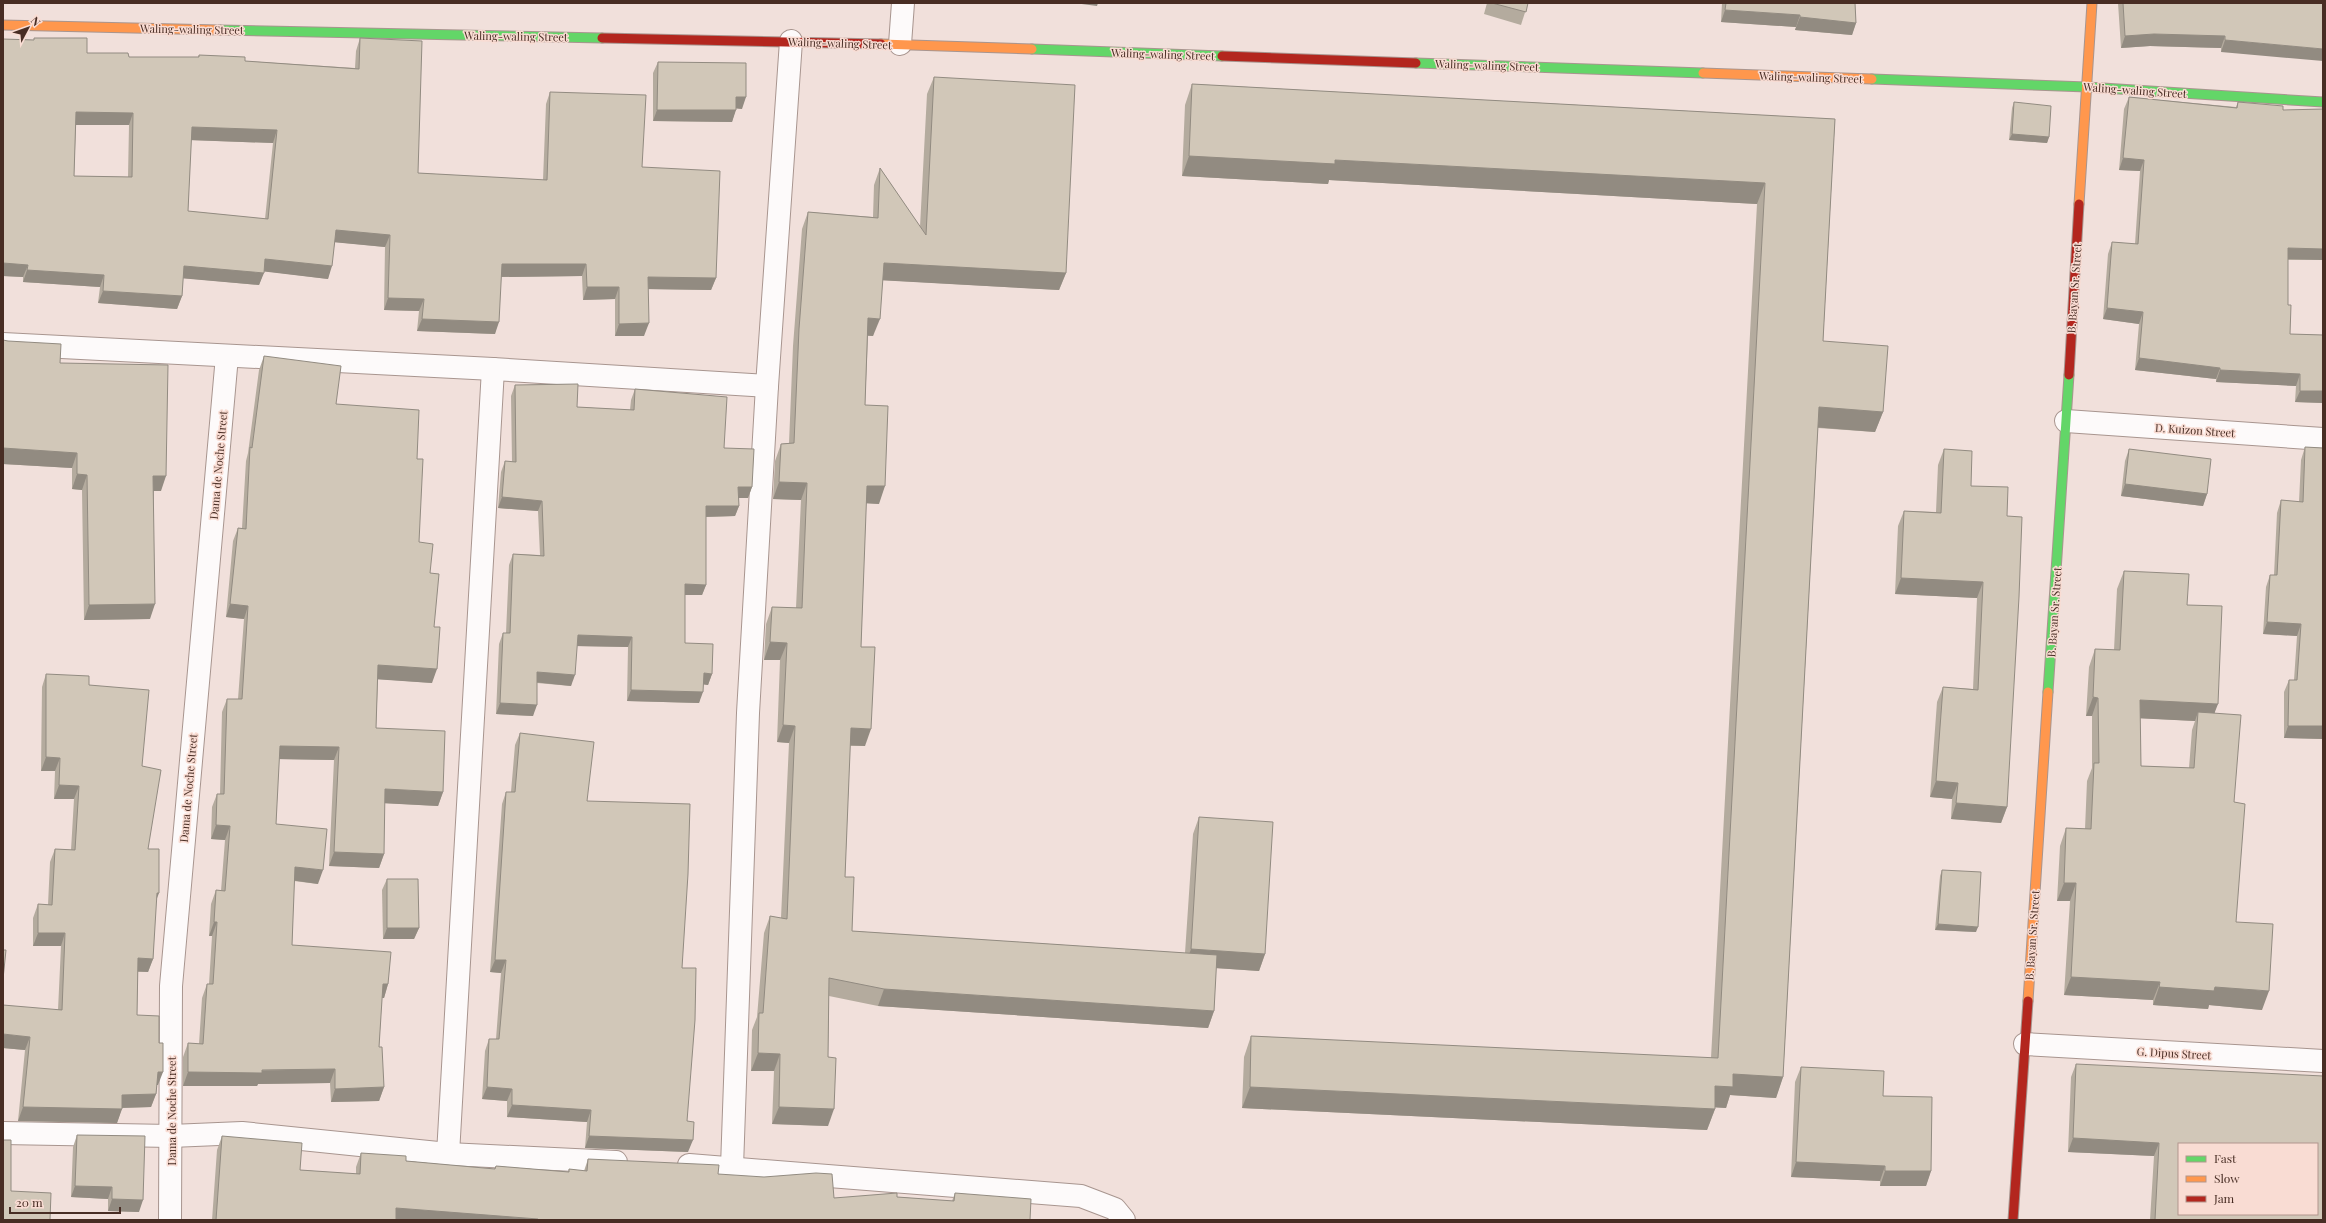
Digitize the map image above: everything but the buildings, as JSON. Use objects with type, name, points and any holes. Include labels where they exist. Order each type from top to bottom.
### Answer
[{"type":"street","points":[[900,44],[903,3]]},
{"type":"street","name":"B. Bayan Sr. Street","points":[[2013,1220],[2092,3]]},
{"type":"street","name":"Waling-waling Street","points":[[3,25],[900,44],[2087,86],[2323,102]]},
{"type":"street","points":[[732,1167],[748,713],[767,386],[791,41]]},
{"type":"street","points":[[3,344],[493,368],[767,386]]},
{"type":"street","name":"Dama de Noche Street","points":[[170,1220],[171,986],[227,356]]},
{"type":"street","points":[[448,1154],[493,368]]},
{"type":"street","name":"D. Kuizon Street","points":[[2066,421],[2323,439]]},
{"type":"street","name":"G. Dipus Street","points":[[2025,1044],[2323,1061]]},
{"type":"street","points":[[3,1133],[171,1136],[242,1133],[448,1154],[637,1163]]},
{"type":"street","points":[[669,1164],[732,1167],[1080,1196],[1115,1209],[1124,1220]]},
{"type":"traffic: fast","points":[[220,30],[602,38]]},
{"type":"traffic: fast","points":[[1032,49],[1222,56]]},
{"type":"traffic: fast","points":[[1416,63],[1703,73]]},
{"type":"traffic: fast","points":[[1872,79],[2087,87],[2323,102]]},
{"type":"traffic: fast","points":[[2048,692],[2069,375]]},
{"type":"traffic: slow","points":[[2079,204],[2092,3]]},
{"type":"traffic: slow","points":[[3,25],[220,30]]},
{"type":"traffic: slow","points":[[881,44],[1032,49]]},
{"type":"traffic: slow","points":[[1703,73],[1872,79]]},
{"type":"traffic: slow","points":[[2028,1001],[2048,692]]},
{"type":"traffic: jam","points":[[602,38],[881,44]]},
{"type":"traffic: jam","points":[[1222,56],[1416,63]]},
{"type":"traffic: jam","points":[[2069,375],[2079,204]]},
{"type":"traffic: jam","points":[[2013,1220],[2028,1001]]}]
